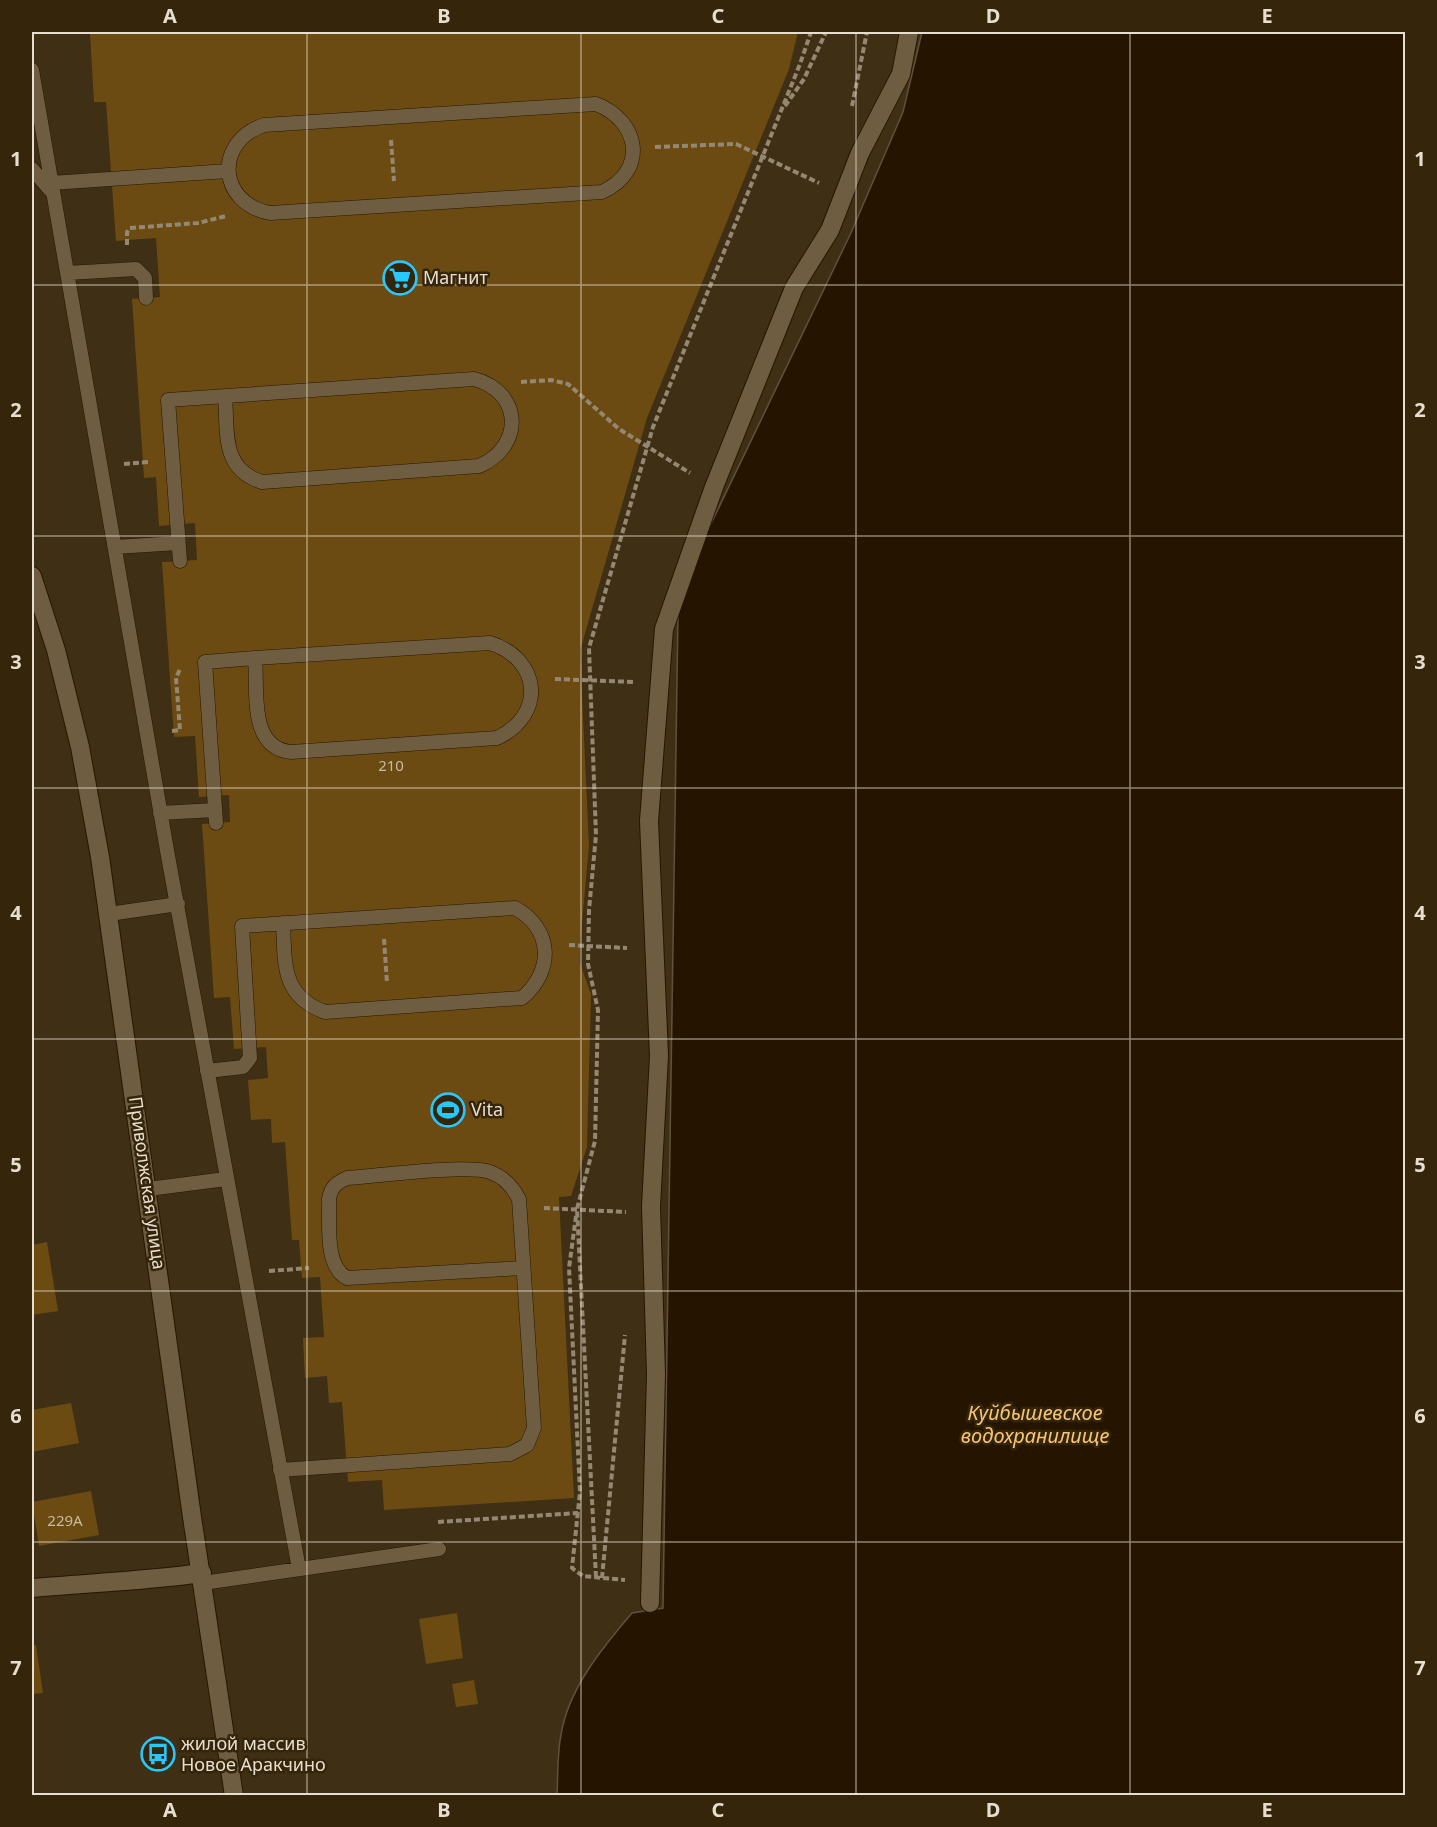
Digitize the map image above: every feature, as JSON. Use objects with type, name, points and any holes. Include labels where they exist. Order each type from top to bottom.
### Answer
[{"type":"street","points":[[650,1603],[657,1374],[651,1206],[659,1056],[649,821],[664,629],[669,607],[714,487],[794,288],[827,236],[860,153],[901,74],[909,32]]},
{"type":"street","name":"Приволжская улица","points":[[32,576],[56,650],[80,747],[109,914],[234,1796]]},
{"type":"street","points":[[32,1588],[202,1578]]},
{"type":"lane","points":[[32,70],[160,813],[299,1569]]},
{"type":"lane","points":[[596,104],[612,110],[623,120],[631,134],[633,148],[628,170],[620,182],[602,192],[270,213],[247,205],[231,185],[228,171],[233,148],[241,138],[264,125],[390,117],[596,104]]},
{"type":"lane","points":[[32,169],[52,188],[228,171]]},
{"type":"lane","points":[[67,273],[136,269],[145,278],[146,298]]},
{"type":"lane","points":[[180,561],[168,400],[474,380],[490,385],[507,402],[512,417],[511,435],[502,452],[479,466],[262,482],[240,472],[229,452],[225,397]]},
{"type":"lane","points":[[115,547],[178,543]]},
{"type":"lane","points":[[160,813],[215,817],[205,662],[255,658],[490,643],[506,648],[517,656],[530,678],[532,693],[529,708],[520,722],[510,732],[497,738],[281,751],[265,740],[260,731],[255,658]]},
{"type":"lane","points":[[109,914],[178,904]]},
{"type":"lane","points":[[207,1071],[243,1067],[250,1058],[242,926],[283,923],[515,908],[532,920],[544,944],[541,979],[522,998],[325,1012],[300,999],[291,986],[286,971],[283,923]]},
{"type":"lane","points":[[280,1470],[510,1454],[527,1445],[534,1428],[519,1200],[507,1182],[489,1172],[479,1170],[347,1178],[339,1182],[331,1190],[333,1259],[340,1274],[347,1278],[523,1268]]},
{"type":"lane","points":[[148,1190],[226,1179]]},
{"type":"lane","points":[[202,1578],[299,1569],[432,1550]]},
{"type":"path","points":[[782,109],[804,79],[826,32]]},
{"type":"path","points":[[390,117],[396,206]]},
{"type":"path","points":[[633,148],[736,144],[828,187]]},
{"type":"path","points":[[127,240],[126,232],[130,228],[198,224],[218,219],[247,205]]},
{"type":"path","points":[[490,385],[550,380],[568,384],[619,429],[695,475]]},
{"type":"path","points":[[581,679],[636,682]]},
{"type":"path","points":[[173,731],[180,730],[178,708]]},
{"type":"path","points":[[383,917],[389,1007]]},
{"type":"path","points":[[580,945],[633,948]]},
{"type":"path","points":[[560,1209],[637,1212]]},
{"type":"path","points":[[577,1209],[569,1268],[579,1486],[572,1568],[579,1575],[651,1582]]},
{"type":"path","points":[[244,1273],[302,1269]]},
{"type":"path","points":[[602,1578],[626,1330]]},
{"type":"path","points":[[432,1550],[424,1533],[433,1523],[578,1513]]},
{"type":"water","name":"Куйбышевское водохранилище","points":[[922,32],[1405,32],[1405,1795],[557,1796],[561,1735],[571,1701],[579,1685],[599,1654],[632,1613],[663,1608],[678,615],[708,530],[850,235],[903,112]]},
{"type":"building","points":[[127,32],[798,32],[789,69],[647,418],[580,651],[589,846],[580,945],[580,963],[591,994],[587,1147],[571,1196],[559,1197],[574,1498],[384,1510],[382,1480],[348,1482],[342,1402],[329,1403],[327,1376],[305,1378],[303,1338],[324,1337],[320,1277],[302,1278],[299,1240],[292,1240],[285,1142],[272,1143],[271,1119],[251,1120],[248,1080],[268,1078],[266,1047],[234,1049],[230,997],[214,998],[202,824],[230,822],[229,795],[199,797],[195,736],[174,737],[162,562],[197,560],[195,523],[159,526],[156,477],[144,478],[132,299],[160,297],[156,238],[116,241],[106,102],[94,102],[90,34]]},
{"type":"building","points":[[47,1242],[58,1311],[32,1315],[32,1245]]},
{"type":"building","points":[[71,1403],[79,1443],[32,1452],[32,1410]]},
{"type":"building","points":[[91,1491],[99,1535],[39,1546],[32,1502]]},
{"type":"building","points":[[457,1613],[463,1658],[426,1664],[419,1619]]},
{"type":"building","points":[[32,1645],[36,1645],[43,1693],[32,1694]]},
{"type":"building","points":[[474,1680],[478,1704],[456,1707],[452,1684]]},
{"type":"place","name":"Магнит","points":[[400,278]]},
{"type":"place","name":"Vita","points":[[448,1110]]},
{"type":"place","name":"жилой массив Новое Аракчино","points":[[158,1754]]}]
